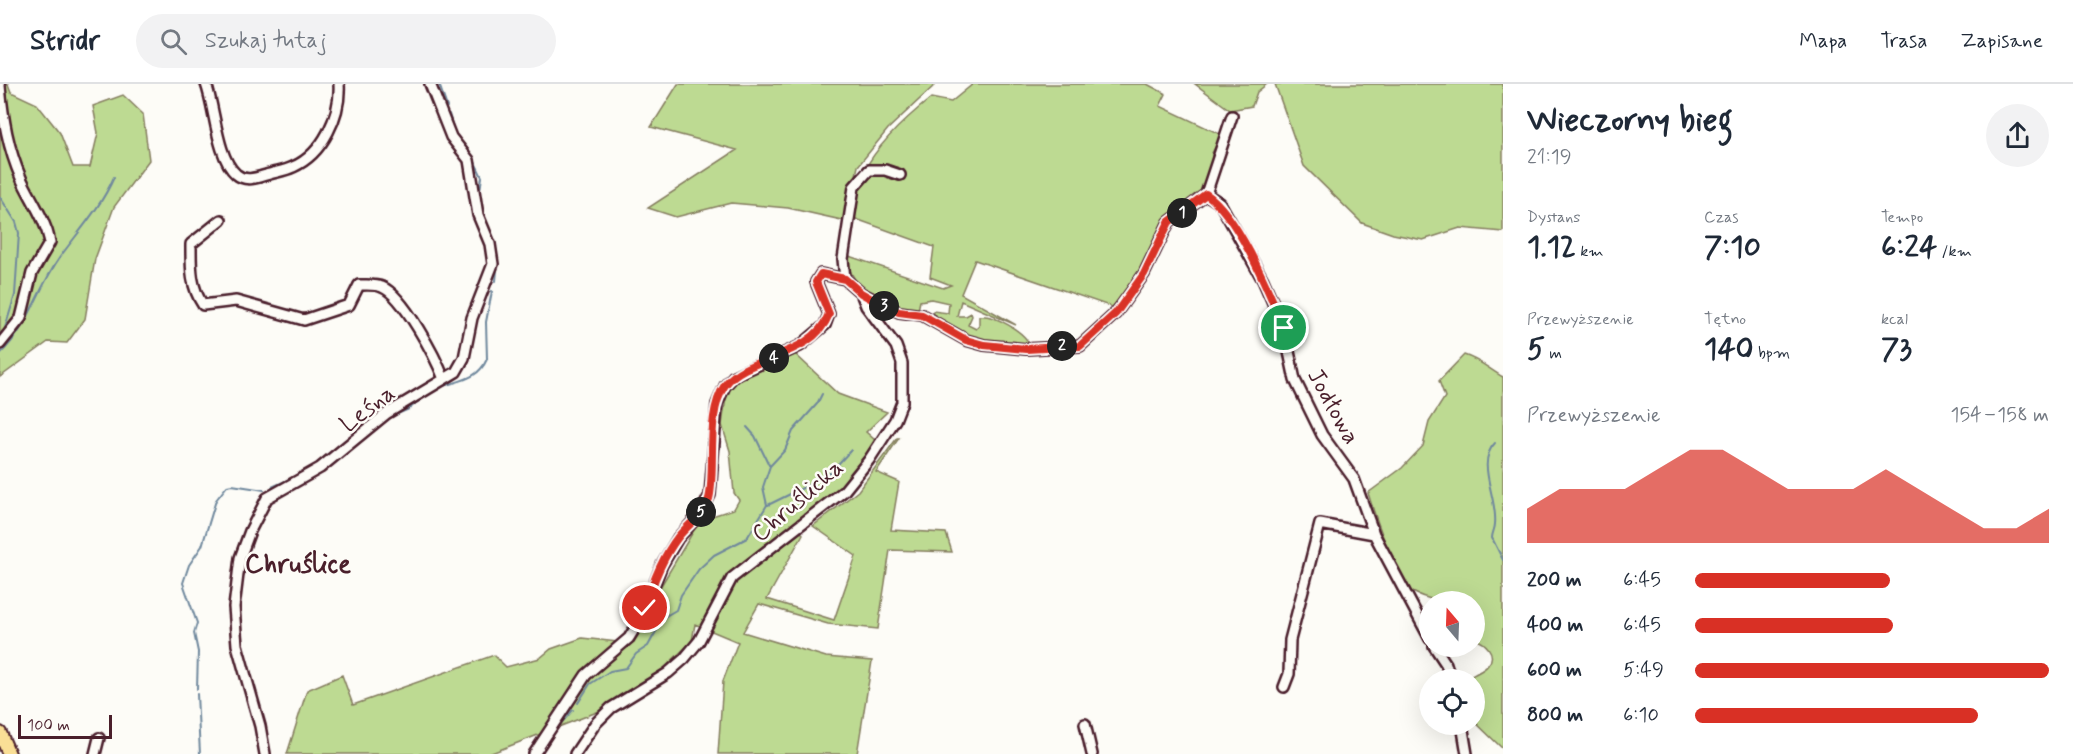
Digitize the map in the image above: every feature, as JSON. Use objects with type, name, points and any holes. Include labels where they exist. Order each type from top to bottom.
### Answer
[{"type":"main road","points":[[0,733],[9,754]]},
{"type":"street","points":[[206,84],[227,164],[237,176],[249,180],[293,167],[313,154],[329,130],[340,100],[339,84]]},
{"type":"street","name":"Leśna","points":[[265,754],[260,726],[237,645],[234,607],[240,558],[250,531],[267,498],[320,468],[386,414],[456,372],[464,358],[472,318],[493,264],[490,243],[477,215],[469,160],[451,137],[430,84]]},
{"type":"street","points":[[0,86],[4,132],[22,178],[46,223],[50,242],[32,273],[21,318],[0,344]]},
{"type":"street","points":[[861,293],[899,312],[922,315],[966,340],[984,345],[1026,349],[1080,346],[1116,313],[1144,274],[1169,222],[1206,194],[1232,116]]},
{"type":"street","points":[[534,754],[586,675],[629,638],[640,620],[651,588],[669,552],[678,538],[700,514],[710,495],[717,404],[725,386],[734,376],[800,346],[825,325],[829,314],[816,282],[821,274],[845,279],[843,259],[854,188],[869,170],[885,170],[900,175]]},
{"type":"street","name":"Jodłowa","points":[[1206,194],[1220,203],[1263,280],[1284,328],[1294,380],[1322,435],[1354,479],[1374,534],[1419,618]]},
{"type":"street","points":[[221,220],[191,244],[195,293],[203,305],[236,301],[304,320],[349,305],[359,285],[381,286],[394,294],[435,355],[444,379]]},
{"type":"street","name":"Chruślicka","points":[[575,754],[595,724],[611,708],[668,672],[684,659],[699,641],[732,578],[844,491],[869,460],[895,420],[902,402],[902,363],[896,346],[866,306],[861,293],[845,279]]},
{"type":"street","points":[[1284,687],[1289,674],[1290,640],[1320,524],[1374,534]]},
{"type":"street","points":[[1085,724],[1092,754]]},
{"type":"street","points":[[1464,735],[1467,754]]},
{"type":"street","points":[[95,754],[99,738]]},
{"type":"green space","points":[[0,84],[8,84],[11,92],[37,104],[60,133],[73,167],[90,167],[98,133],[93,106],[123,95],[143,114],[149,160],[114,207],[95,259],[85,319],[67,343],[48,342],[0,377]]},
{"type":"green space","points":[[678,84],[936,84],[888,129],[858,166],[846,221],[788,208],[731,203],[676,217],[648,208],[737,150],[651,127]]},
{"type":"green space","points":[[973,84],[1147,84],[1166,94],[1160,106],[1222,135],[1212,153],[1211,170],[1200,196],[1169,216],[1154,241],[1146,270],[1112,307],[975,260],[961,294],[1016,325],[961,301],[957,316],[966,316],[971,313],[968,325],[976,329],[979,326],[979,316],[1000,321],[1023,336],[1030,347],[987,343],[970,338],[932,317],[933,311],[948,313],[949,303],[931,299],[920,301],[918,310],[906,310],[883,303],[863,289],[850,270],[846,258],[849,256],[943,288],[951,285],[930,277],[934,247],[853,218],[860,178],[884,142],[931,98],[951,102]]},
{"type":"green space","points":[[1195,84],[1267,84],[1257,92],[1252,106],[1230,110]]},
{"type":"green space","points":[[1275,84],[1503,84],[1503,232],[1460,228],[1423,240],[1393,234],[1362,223],[1304,166]]},
{"type":"green space","points":[[794,353],[838,394],[887,412],[866,432],[876,441],[862,463],[839,491],[808,517],[800,531],[803,534],[767,599],[834,620],[856,556],[813,526],[858,491],[897,438],[899,438],[876,472],[899,482],[891,530],[946,533],[952,552],[890,550],[878,629],[828,624],[759,604],[743,632],[826,657],[872,661],[857,754],[718,754],[723,681],[738,642],[695,624],[692,641],[658,674],[597,712],[489,754],[287,754],[307,690],[342,675],[353,705],[494,655],[506,667],[540,658],[551,649],[582,638],[627,643],[700,520],[734,509],[739,500],[734,493],[730,451],[722,425],[726,398],[732,384]]},
{"type":"green space","points":[[1464,355],[1503,377],[1503,749],[1485,732],[1485,669],[1483,669],[1491,661],[1491,652],[1485,644],[1485,591],[1419,591],[1419,595],[1411,591],[1400,575],[1386,546],[1368,493],[1402,468],[1423,446],[1429,422],[1445,397],[1439,381]]},
{"type":"waterway","points":[[439,84],[447,107]]},
{"type":"waterway","points":[[449,114],[456,137]]},
{"type":"waterway","points":[[473,158],[482,177],[479,197]]},
{"type":"waterway","points":[[0,354],[19,331],[60,257],[96,209],[114,177]]},
{"type":"waterway","points":[[0,197],[16,222],[19,233],[15,295],[5,328]]},
{"type":"waterway","points":[[494,242],[498,259],[496,281]]},
{"type":"waterway","points":[[436,389],[472,376],[483,367],[487,359],[486,322],[492,291]]},
{"type":"waterway","points":[[578,703],[590,684],[610,671],[626,668],[636,654],[648,646],[664,617],[676,610],[681,595],[699,569],[714,555],[747,538],[767,505],[763,487],[770,466],[785,450],[793,431],[817,404],[822,394]]},
{"type":"waterway","points":[[388,418],[409,409],[426,395]]},
{"type":"waterway","points":[[747,427],[755,436],[769,465]]},
{"type":"waterway","points":[[339,447],[345,440]]},
{"type":"waterway","points":[[1495,443],[1489,451],[1487,471],[1495,514],[1492,538],[1503,560]]},
{"type":"waterway","points":[[768,505],[827,476],[851,450]]},
{"type":"waterway","points":[[272,487],[303,473]]},
{"type":"waterway","points":[[197,689],[198,652],[194,633],[197,623],[183,583],[189,565],[202,546],[216,500],[227,486],[264,490]]},
{"type":"waterway","points":[[197,694],[200,754]]},
{"type":"waterway","points":[[555,730],[573,710]]},
{"type":"district","name":"Chruślice","points":[[298,563]]},
{"type":"route","points":[[645,608],[651,588],[669,552],[678,538],[700,514],[710,495],[717,404],[725,386],[734,376],[800,346],[825,325],[829,314],[816,282],[821,274],[845,279],[861,293],[884,306],[899,312],[922,315],[966,340],[1004,348],[1080,346],[1116,313],[1144,274],[1169,222],[1206,194],[1220,203],[1230,220],[1263,280],[1284,328]]}]
